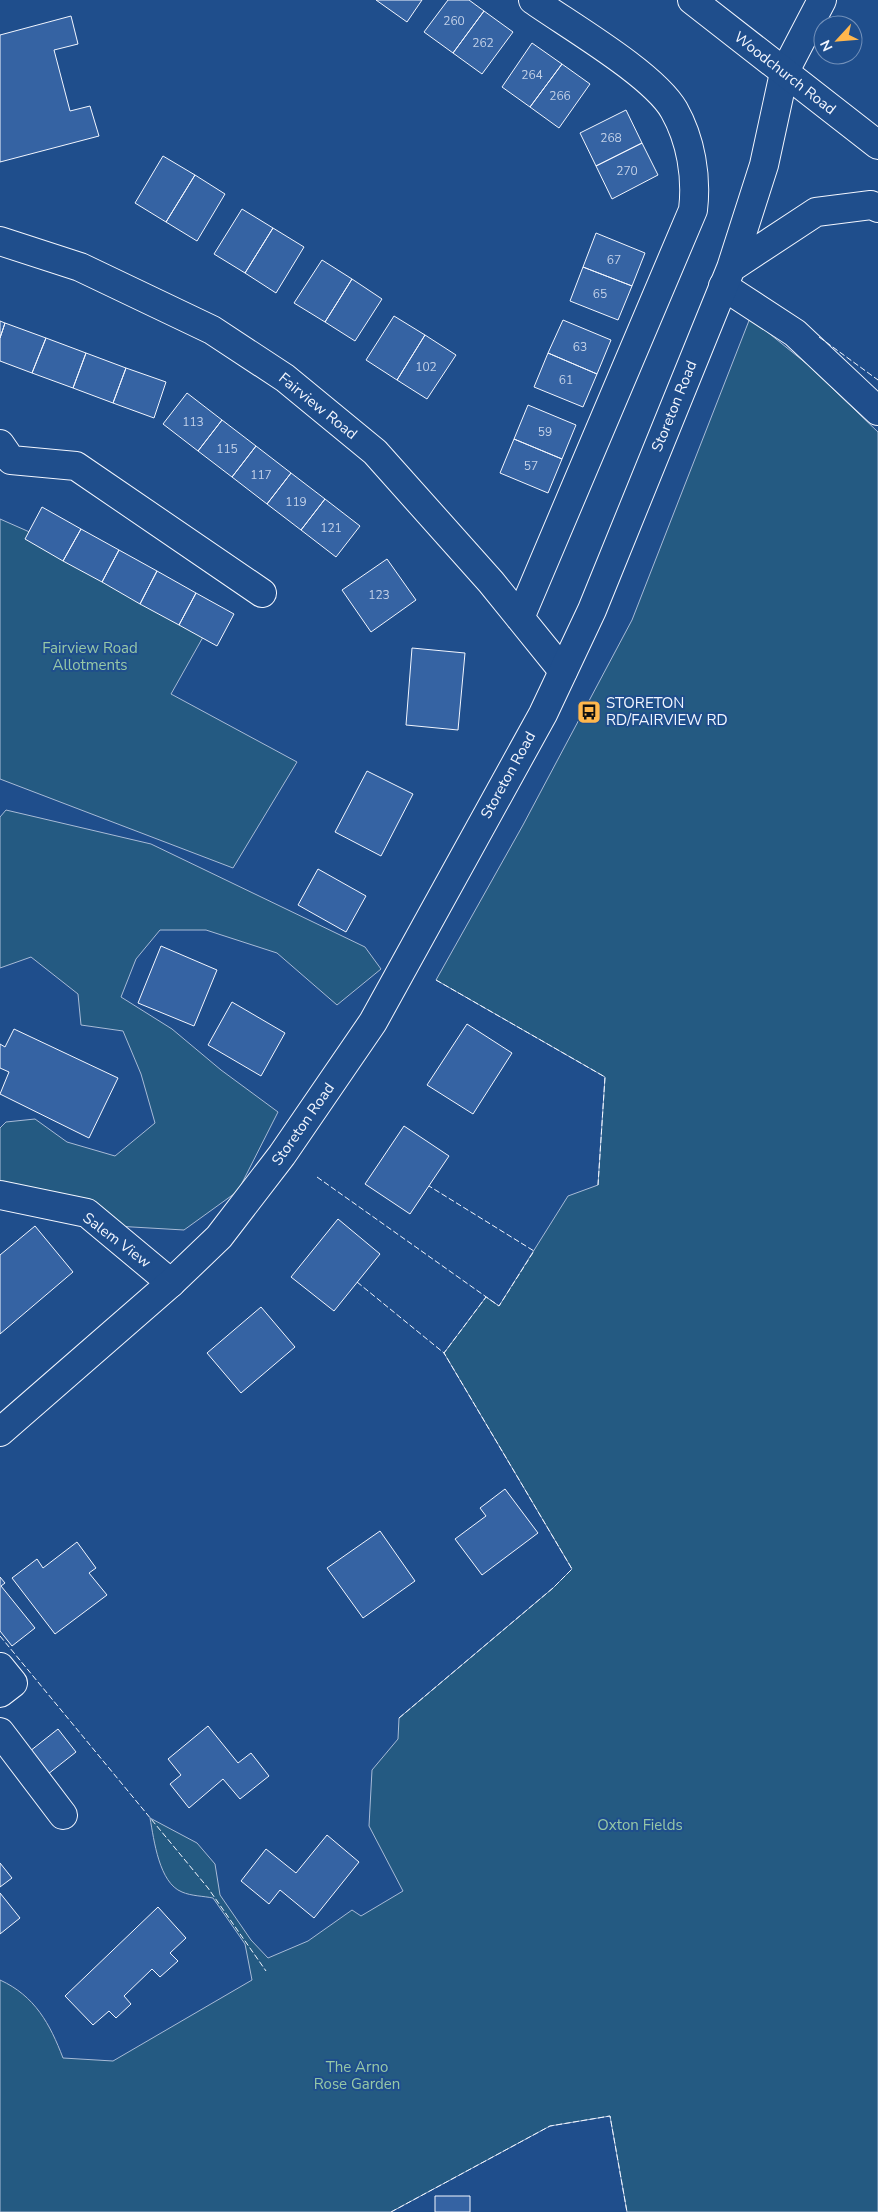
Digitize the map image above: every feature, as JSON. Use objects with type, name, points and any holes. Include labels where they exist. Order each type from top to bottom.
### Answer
[{"type":"main road","points":[[520,618],[693,210],[695,190],[690,150],[674,110],[651,83],[533,0]]},
{"type":"main road","name":"Woodchurch Road","points":[[692,0],[878,145]]},
{"type":"main road","name":"Storeton Road","points":[[0,1432],[171,1282],[219,1237],[282,1155],[373,1022],[543,714],[592,610],[727,277],[764,166],[784,73],[822,0]]},
{"type":"main road","points":[[878,208],[871,206],[816,212],[727,277],[795,333],[878,410]]},
{"type":"main road","name":"Fairview Road","points":[[0,241],[80,266],[212,330],[286,378],[375,452],[520,618],[563,671]]},
{"type":"main road","points":[[6,452],[76,466],[262,593]]},
{"type":"main road","name":"Salem View","points":[[6,1202],[87,1213],[171,1282]]},
{"type":"main road","points":[[0,1666],[13,1683],[0,1693]]},
{"type":"main road","points":[[0,1732],[64,1815]]},
{"type":"green space","name":"Oxton Fields","points":[[750,318],[807,364],[878,432],[878,2212],[627,2212],[610,2116],[550,2126],[391,2212],[0,2212],[0,1980],[23,1994],[40,2012],[53,2034],[63,2058],[113,2061],[252,1980],[245,1944],[213,1898],[182,1892],[168,1880],[159,1860],[150,1818],[197,1843],[215,1864],[220,1895],[251,1940],[268,1958],[308,1941],[352,1910],[361,1916],[403,1891],[369,1826],[372,1770],[398,1739],[399,1718],[553,1588],[572,1569],[444,1353],[486,1297],[499,1306],[568,1196],[598,1185],[605,1077],[436,980],[523,825],[632,620]]},
{"type":"green space","name":"Fairview Road Allotments","points":[[0,519],[216,614],[171,694],[297,762],[233,868],[0,779]]},
{"type":"green space","points":[[6,810],[151,844],[365,947],[381,969],[337,1005],[277,953],[206,930],[160,930],[136,959],[121,997],[172,1029],[221,1070],[278,1112],[238,1191],[184,1230],[98,1225],[0,1206],[0,1128],[6,1122],[35,1119],[67,1142],[115,1156],[155,1123],[141,1074],[123,1031],[81,1025],[78,994],[31,957],[0,968],[0,817]]},
{"type":"building","points":[[376,0],[422,0],[407,22]]},
{"type":"building","points":[[448,0],[469,0],[484,11],[453,53],[424,32]]},
{"type":"building","points":[[484,11],[513,32],[482,74],[453,53]]},
{"type":"building","points":[[71,16],[78,44],[54,50],[70,111],[90,106],[99,136],[0,162],[0,35]]},
{"type":"building","points":[[532,43],[562,64],[530,107],[502,87]]},
{"type":"building","points":[[562,64],[590,84],[559,128],[530,107]]},
{"type":"building","points":[[626,110],[642,143],[596,166],[580,133]]},
{"type":"building","points":[[642,143],[658,175],[612,199],[596,166]]},
{"type":"building","points":[[163,156],[195,175],[166,222],[135,203]]},
{"type":"building","points":[[195,175],[225,194],[197,241],[166,222]]},
{"type":"building","points":[[242,209],[273,228],[245,273],[214,254]]},
{"type":"building","points":[[273,228],[304,247],[276,293],[245,273]]},
{"type":"building","points":[[596,233],[645,253],[632,286],[583,267]]},
{"type":"building","points":[[322,260],[352,279],[325,322],[294,303]]},
{"type":"building","points":[[583,267],[632,286],[618,320],[570,301]]},
{"type":"building","points":[[352,279],[382,299],[355,341],[325,322]]},
{"type":"building","points":[[394,316],[425,335],[397,380],[366,360]]},
{"type":"building","points":[[563,320],[611,340],[597,374],[548,353]]},
{"type":"building","points":[[0,321],[5,323],[0,338]]},
{"type":"building","points":[[5,323],[46,338],[32,373],[0,361],[0,338]]},
{"type":"building","points":[[425,335],[456,355],[427,399],[397,380]]},
{"type":"building","points":[[46,338],[86,353],[73,388],[32,373]]},
{"type":"building","points":[[86,353],[126,368],[113,403],[73,388]]},
{"type":"building","points":[[548,353],[597,374],[583,407],[534,387]]},
{"type":"building","points":[[126,368],[166,382],[154,418],[113,403]]},
{"type":"building","points":[[187,393],[222,420],[198,451],[163,424]]},
{"type":"building","points":[[528,405],[576,425],[562,459],[514,439]]},
{"type":"building","points":[[222,420],[256,446],[232,477],[198,451]]},
{"type":"building","points":[[514,439],[562,459],[548,493],[500,473]]},
{"type":"building","points":[[256,446],[291,473],[267,504],[232,477]]},
{"type":"building","points":[[291,473],[325,499],[301,530],[267,504]]},
{"type":"building","points":[[325,499],[360,526],[336,557],[301,530]]},
{"type":"building","points":[[42,507],[81,529],[63,561],[25,539]]},
{"type":"building","points":[[81,529],[119,550],[102,582],[63,561]]},
{"type":"building","points":[[119,550],[157,571],[140,604],[102,582]]},
{"type":"building","points":[[387,559],[416,600],[371,632],[342,590]]},
{"type":"building","points":[[157,571],[196,593],[179,625],[140,604]]},
{"type":"building","points":[[196,593],[234,614],[217,646],[179,625]]},
{"type":"building","points":[[412,648],[465,653],[458,730],[406,725]]},
{"type":"building","points":[[367,771],[413,794],[381,856],[335,832]]},
{"type":"building","points":[[318,869],[366,896],[346,932],[298,905]]},
{"type":"building","points":[[161,946],[217,970],[194,1026],[138,1003]]},
{"type":"building","points":[[232,1002],[285,1033],[261,1076],[208,1045]]},
{"type":"building","points":[[467,1024],[512,1053],[473,1114],[427,1085]]},
{"type":"building","points":[[14,1029],[118,1078],[89,1138],[0,1094],[9,1072],[0,1068],[0,1044],[5,1047]]},
{"type":"building","points":[[404,1126],[449,1156],[410,1214],[365,1184]]},
{"type":"building","points":[[338,1219],[380,1254],[334,1311],[291,1277]]},
{"type":"building","points":[[35,1226],[73,1272],[0,1334],[0,1255]]},
{"type":"building","points":[[261,1307],[295,1347],[241,1393],[207,1353]]},
{"type":"building","points":[[505,1489],[538,1533],[482,1575],[455,1539],[486,1516],[480,1508]]},
{"type":"building","points":[[380,1531],[415,1581],[363,1618],[327,1568]]},
{"type":"building","points":[[77,1542],[96,1568],[89,1573],[107,1595],[55,1634],[12,1578],[37,1559],[43,1568]]},
{"type":"building","points":[[0,1577],[5,1583],[1,1586],[35,1628],[12,1646],[0,1631]]},
{"type":"building","points":[[208,1726],[238,1763],[251,1753],[269,1776],[240,1799],[223,1779],[189,1808],[170,1784],[181,1775],[168,1759]]},
{"type":"building","points":[[58,1729],[76,1752],[43,1778],[25,1755]]},
{"type":"building","points":[[327,1835],[359,1862],[314,1918],[280,1890],[269,1904],[241,1881],[266,1849],[296,1873]]},
{"type":"building","points":[[0,1863],[12,1878],[0,1887]]},
{"type":"building","points":[[0,1893],[20,1918],[0,1934]]},
{"type":"building","points":[[158,1907],[186,1938],[170,1953],[178,1961],[160,1977],[152,1969],[124,1996],[131,2004],[116,2018],[109,2011],[93,2025],[65,1996]]},
{"type":"building","points":[[435,2196],[470,2196],[470,2212],[435,2212]]},
{"type":"fence","points":[[819,337],[878,380]]},
{"type":"fence","points":[[436,980],[605,1077],[598,1185]]},
{"type":"fence","points":[[317,1177],[499,1306],[534,1251],[429,1186]]},
{"type":"fence","points":[[357,1282],[444,1353],[486,1297]]},
{"type":"fence","points":[[399,1718],[553,1588],[572,1569],[444,1353]]},
{"type":"fence","points":[[0,1636],[208,1888],[266,1971]]},
{"type":"fence","points":[[391,2212],[550,2126],[610,2116],[627,2212]]},
{"type":"place","name":"STORETON RD/FAIRVIEW RD","points":[[589,712]]},
{"type":"park label","name":"The Arno Rose Garden","points":[[357,2076]]}]
